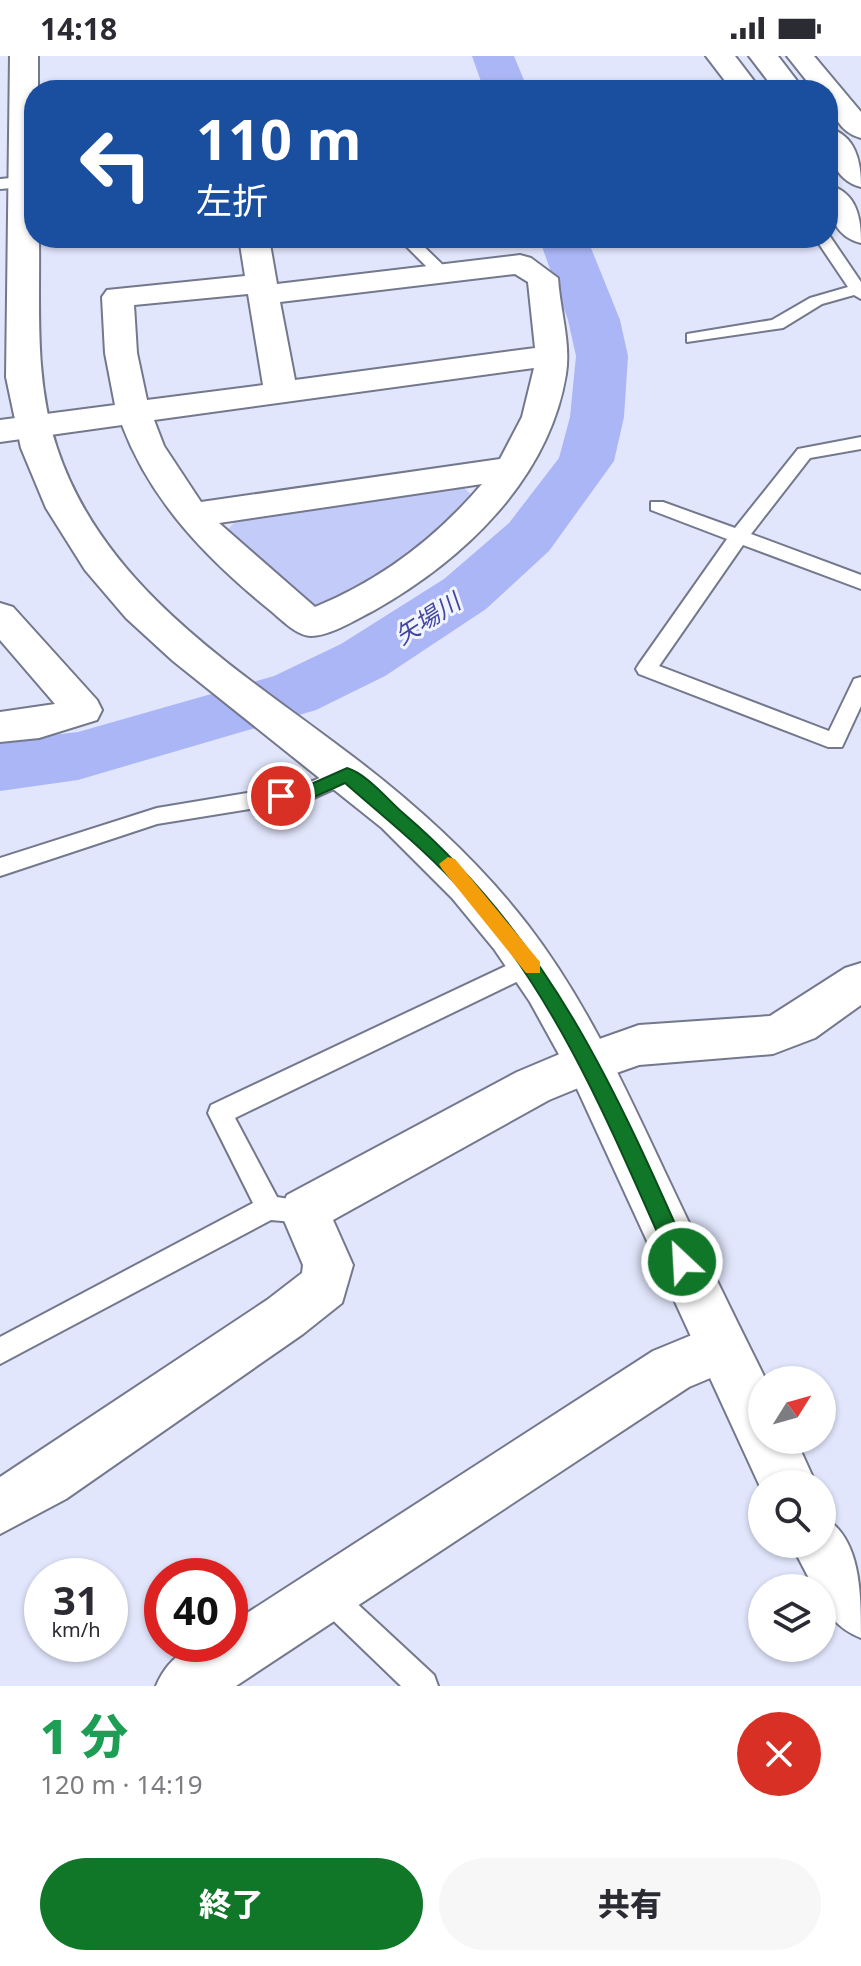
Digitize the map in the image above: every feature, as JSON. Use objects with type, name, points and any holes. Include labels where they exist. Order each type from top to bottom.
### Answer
[{"type":"main road","points":[[24,56],[19,182],[23,377],[15,429],[89,553],[152,621],[347,774],[440,855],[531,964],[590,1062],[748,1403]]},
{"type":"main road","points":[[720,56],[739,80]]},
{"type":"main road","points":[[763,56],[782,80]]},
{"type":"main road","points":[[838,149],[861,178]]},
{"type":"main road","points":[[838,206],[861,234]]},
{"type":"main road","points":[[838,208],[861,243]]},
{"type":"main road","points":[[829,1558],[861,1609]]},
{"type":"street","points":[[800,56],[820,80]]},
{"type":"street","points":[[838,102],[861,130]]},
{"type":"street","points":[[256,248],[280,391]]},
{"type":"street","points":[[520,264],[543,278],[551,361],[538,423],[511,469],[490,498],[434,555],[341,613],[311,623],[253,578],[190,515],[161,475],[134,413],[122,358],[118,297],[262,289],[520,264]]},
{"type":"street","points":[[15,429],[533,358],[551,361]]},
{"type":"street","points":[[190,515],[511,469]]},
{"type":"street","points":[[0,616],[83,710],[39,723],[0,727]]},
{"type":"street","points":[[0,1507],[159,1403],[285,1317],[324,1286],[328,1265],[286,1210],[533,1086],[590,1062],[639,1045],[773,1035],[799,1024],[861,981]]},
{"type":"street","points":[[185,1686],[671,1369],[721,1348]]},
{"type":"lane","points":[[416,248],[442,273]]},
{"type":"lane","points":[[693,338],[777,324],[816,301],[859,291],[830,248]]},
{"type":"lane","points":[[861,443],[804,453],[739,536],[646,669],[835,741],[861,684]]},
{"type":"lane","points":[[657,506],[861,582]]},
{"type":"lane","points":[[0,867],[157,816],[312,791],[347,774]]},
{"type":"lane","points":[[0,1351],[286,1210],[220,1113],[531,964]]},
{"type":"lane","points":[[327,1595],[423,1686]]},
{"type":"shaded area","points":[[463,487],[478,501],[425,552],[332,606],[306,605],[223,536],[236,520]]},
{"type":"waterway","name":"矢場川","points":[[493,56],[502,80]]},
{"type":"waterway","name":"矢場川","points":[[0,766],[78,756],[294,694],[363,660],[465,594],[529,537],[586,461],[597,417],[602,356],[594,320],[567,248]]},
{"type":"slow traffic","points":[[448,864],[474,891],[533,967]]},
{"type":"route","points":[[281,796],[312,791],[347,774],[440,855],[474,891],[531,964],[590,1062],[682,1262]]}]
